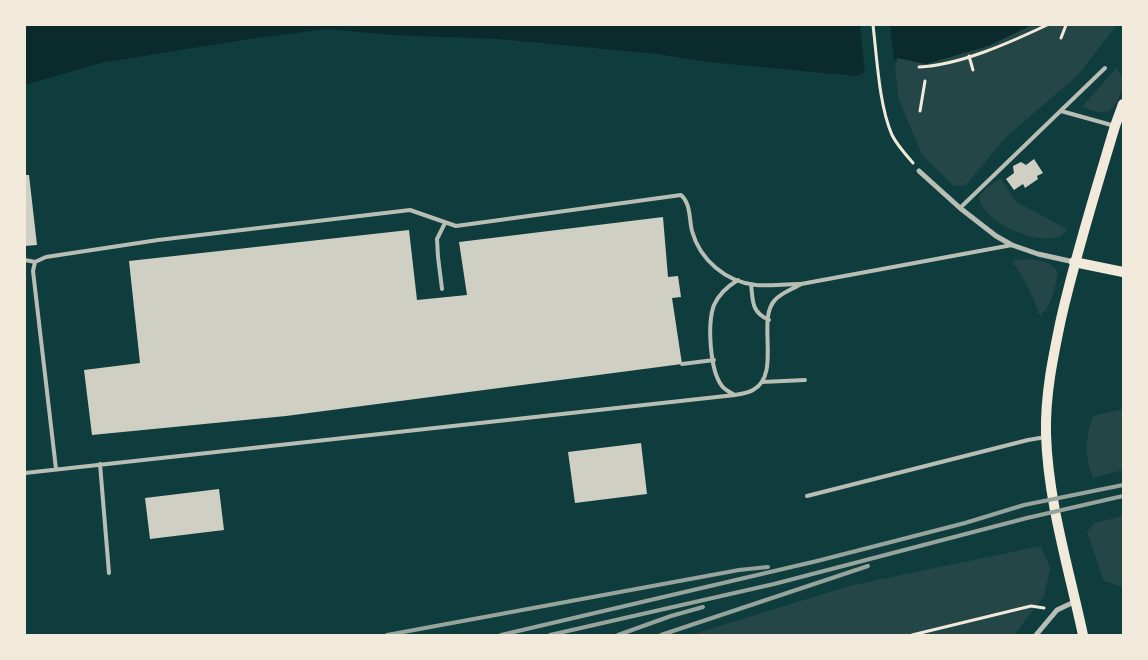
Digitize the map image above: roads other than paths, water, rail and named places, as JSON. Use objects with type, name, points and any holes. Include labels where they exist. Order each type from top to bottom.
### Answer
[{"type":"main road","points":[[1083,635],[1052,488],[1046,437],[1047,395],[1050,369],[1074,262],[1123,104]]},
{"type":"main road","points":[[1074,262],[1123,272]]},
{"type":"street","points":[[919,171],[960,208],[996,236],[1012,245],[1038,254],[1074,262]]},
{"type":"street","points":[[1036,635],[1057,610],[1076,601]]},
{"type":"lane","points":[[960,208],[1105,68]]},
{"type":"lane","points":[[1061,111],[1115,126]]},
{"type":"lane","points":[[25,260],[35,262],[46,257],[158,240],[410,210],[456,226],[681,195],[688,204],[692,232],[707,261],[720,272],[751,284],[801,284],[1012,245]]},
{"type":"lane","points":[[442,289],[438,258],[438,239],[445,222]]},
{"type":"lane","points":[[35,262],[33,271],[56,469]]},
{"type":"lane","points":[[735,395],[722,386],[716,374],[710,326],[715,305],[726,288],[738,280]]},
{"type":"lane","points":[[751,284],[753,305],[760,316],[768,320]]},
{"type":"lane","points":[[25,472],[735,395],[754,390],[762,382],[768,370],[769,312],[774,300],[801,284]]},
{"type":"lane","points":[[682,364],[714,360]]},
{"type":"lane","points":[[762,382],[805,380]]},
{"type":"lane","points":[[808,496],[1046,437]]},
{"type":"lane","points":[[100,464],[110,573]]},
{"type":"railway","points":[[501,635],[817,561],[965,523],[1024,505],[1123,485]]},
{"type":"railway","points":[[550,635],[774,584],[1027,518],[1123,496]]},
{"type":"railway","points":[[661,635],[868,566]]},
{"type":"railway","points":[[387,635],[739,570],[768,567]]},
{"type":"railway","points":[[618,635],[703,607]]}]
